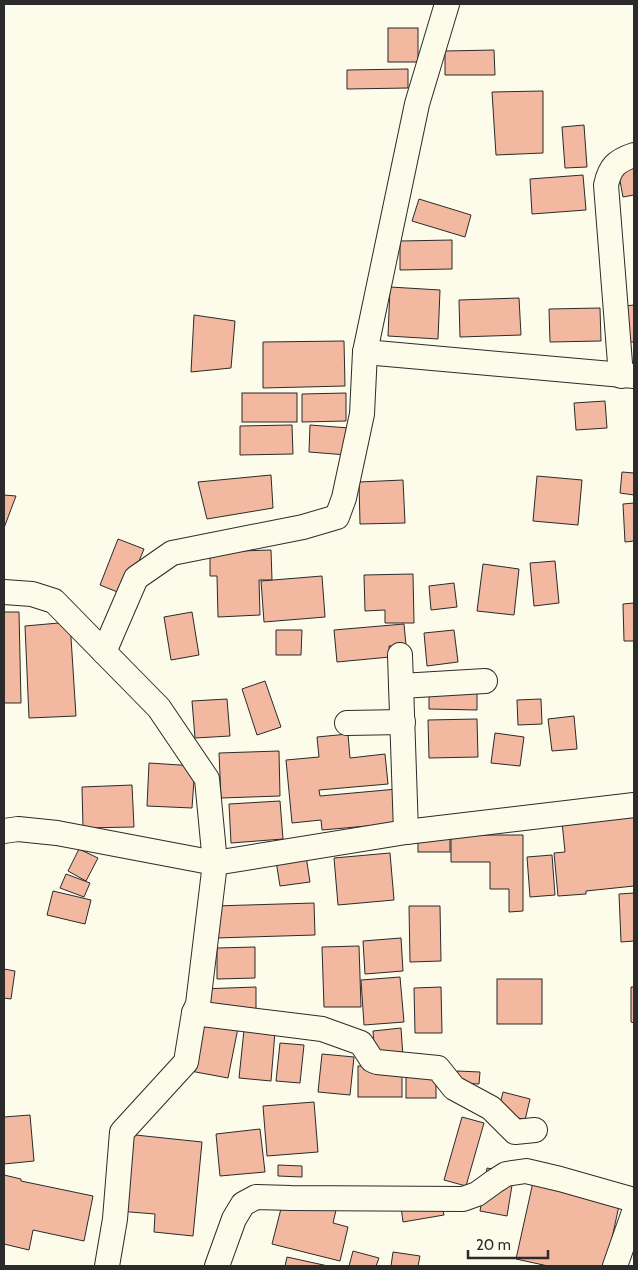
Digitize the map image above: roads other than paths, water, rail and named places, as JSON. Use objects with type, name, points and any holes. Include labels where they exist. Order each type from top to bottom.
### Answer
[{"type":"street","points":[[104,652],[136,578],[172,553],[303,527],[337,517],[344,498],[362,414],[365,352],[417,104],[447,4]]},
{"type":"street","points":[[365,352],[628,376],[606,185],[609,172],[616,163],[634,155]]},
{"type":"street","points":[[4,592],[32,594],[54,601],[159,708],[207,779],[215,863],[198,1004],[194,1013],[186,1062],[122,1132],[115,1219],[108,1266]]},
{"type":"street","points":[[400,656],[406,832]]},
{"type":"street","points":[[402,686],[485,681]]},
{"type":"street","points":[[347,723],[403,722]]},
{"type":"street","points":[[4,831],[18,829],[57,833],[215,863],[406,832],[634,805]]},
{"type":"street","points":[[194,1013],[322,1029],[361,1043],[372,1060],[377,1062],[438,1068],[454,1088],[491,1108],[515,1132],[535,1130]]},
{"type":"street","points":[[217,1266],[234,1219],[243,1204],[256,1197],[463,1198],[477,1194],[506,1174],[526,1171],[560,1178],[634,1200]]},
{"type":"street","points":[[615,1266],[634,1212]]}]
